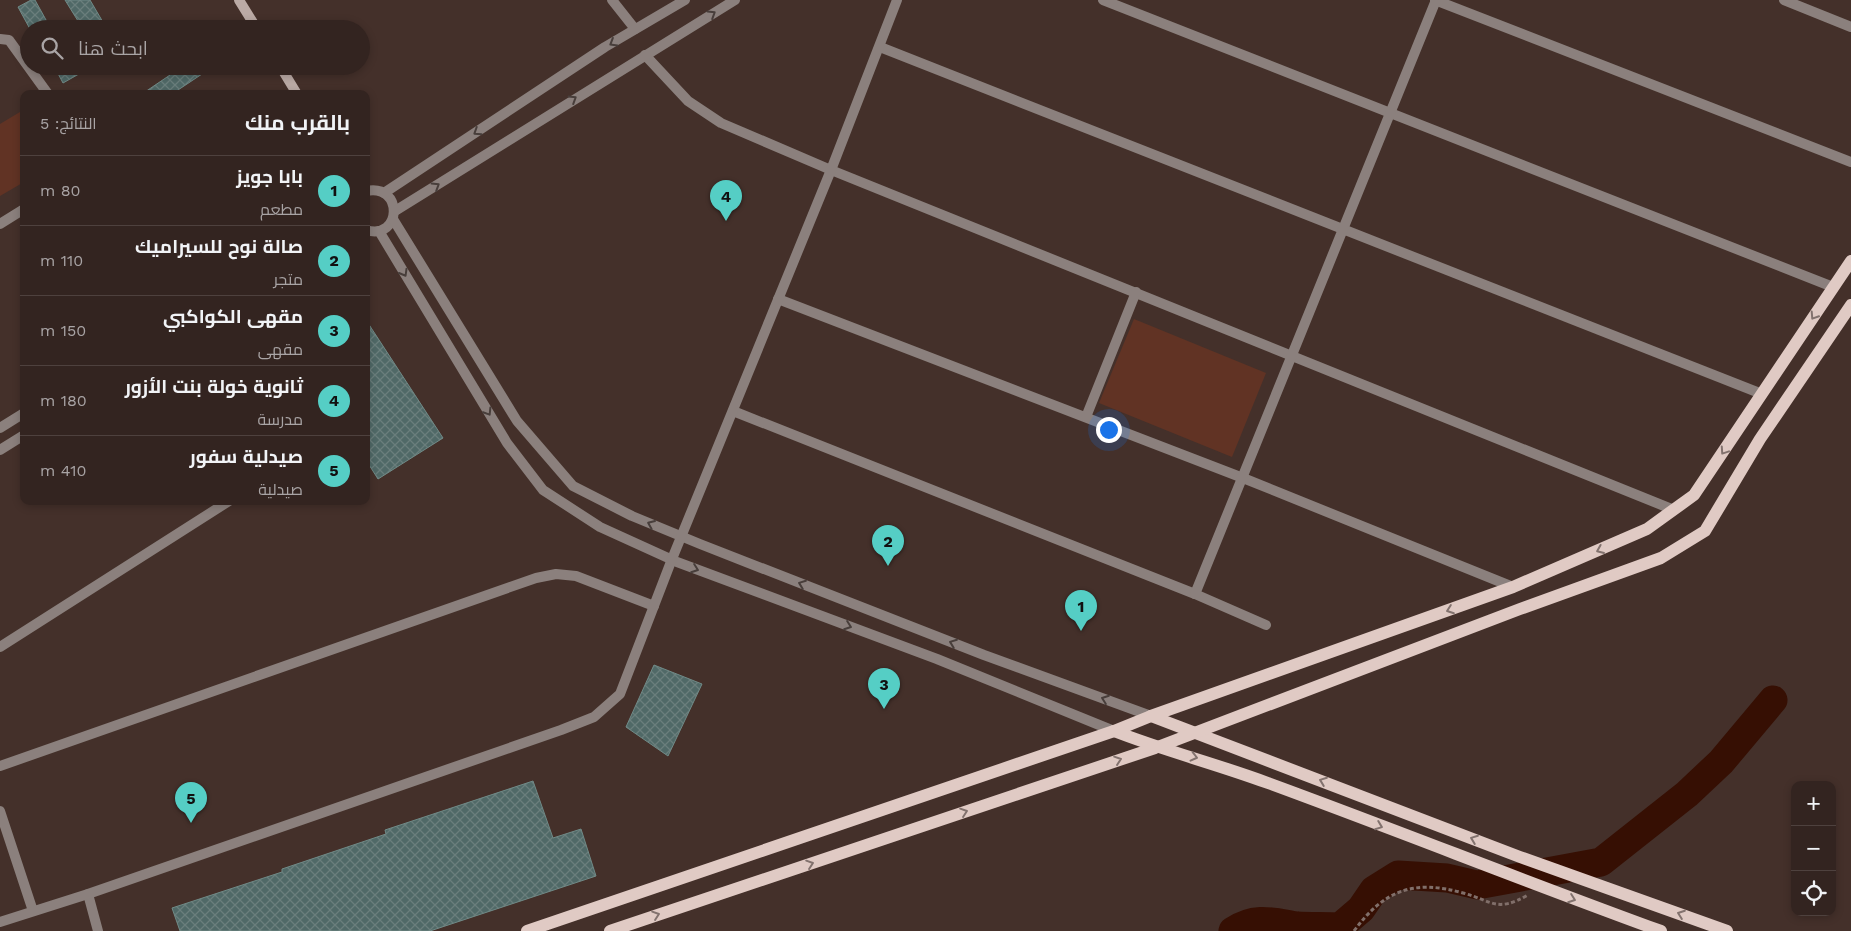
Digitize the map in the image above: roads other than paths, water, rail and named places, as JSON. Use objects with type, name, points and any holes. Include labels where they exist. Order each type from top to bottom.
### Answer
[{"type":"main road","points":[[527,931],[1114,732],[1151,716],[1513,588],[1647,530],[1694,495],[1851,261]]},
{"type":"main road","points":[[610,931],[1155,748],[1520,608],[1661,558],[1704,531],[1760,439],[1851,305]]},
{"type":"main road","points":[[1151,716],[1520,856],[1727,931]]},
{"type":"main road","points":[[1114,732],[1155,748],[1211,762],[1541,888],[1661,931]]},
{"type":"street","points":[[239,0],[251,20]]},
{"type":"street","points":[[612,0],[635,30]]},
{"type":"street","points":[[384,193],[635,30],[685,0]]},
{"type":"street","points":[[370,230],[379,231],[386,228],[394,215],[735,0]]},
{"type":"street","points":[[0,922],[88,894],[561,730],[594,716],[620,694],[681,536],[831,170],[897,0]]},
{"type":"street","points":[[1103,0],[1833,287]]},
{"type":"street","points":[[1195,594],[1392,113],[1436,0],[1851,162]]},
{"type":"street","points":[[1784,0],[1851,26]]},
{"type":"street","points":[[0,39],[9,40],[20,55]]},
{"type":"street","points":[[880,47],[1762,394]]},
{"type":"street","points":[[645,55],[688,101],[721,123],[831,170],[1674,510]]},
{"type":"street","points":[[34,75],[45,90]]},
{"type":"street","points":[[285,75],[295,90]]},
{"type":"street","points":[[370,190],[384,193],[390,198],[394,215],[517,421],[572,486],[632,516],[681,536],[984,654],[1151,716]]},
{"type":"street","points":[[0,224],[20,212]]},
{"type":"street","points":[[379,231],[507,443],[543,490],[600,527],[672,559],[937,659],[1114,732]]},
{"type":"street","points":[[1086,417],[1136,292]]},
{"type":"street","points":[[778,299],[1243,478],[1513,588]]},
{"type":"street","points":[[733,410],[1195,594],[1266,625]]},
{"type":"street","points":[[0,428],[20,416]]},
{"type":"street","points":[[0,450],[20,438]]},
{"type":"street","points":[[0,647],[223,505]]},
{"type":"street","points":[[0,766],[536,578],[556,574],[576,576],[654,606]]},
{"type":"street","points":[[0,811],[32,911]]},
{"type":"street","points":[[88,894],[98,931]]},
{"type":"waterway","points":[[1233,931],[1249,923],[1264,921],[1297,926],[1340,927],[1361,909],[1374,890],[1398,875],[1447,878],[1477,885],[1601,862],[1687,794],[1721,762],[1773,700]]},
{"type":"place","name":"ثانوية خولة بنت الأزور","points":[[726,221]]},
{"type":"place","name":"صالة نوح للسيراميك","points":[[888,566]]},
{"type":"place","name":"بابا جويز","points":[[1081,631]]},
{"type":"place","name":"مقهى الكواكبي","points":[[884,709]]},
{"type":"place","name":"صيدلية سفور","points":[[191,823]]}]
